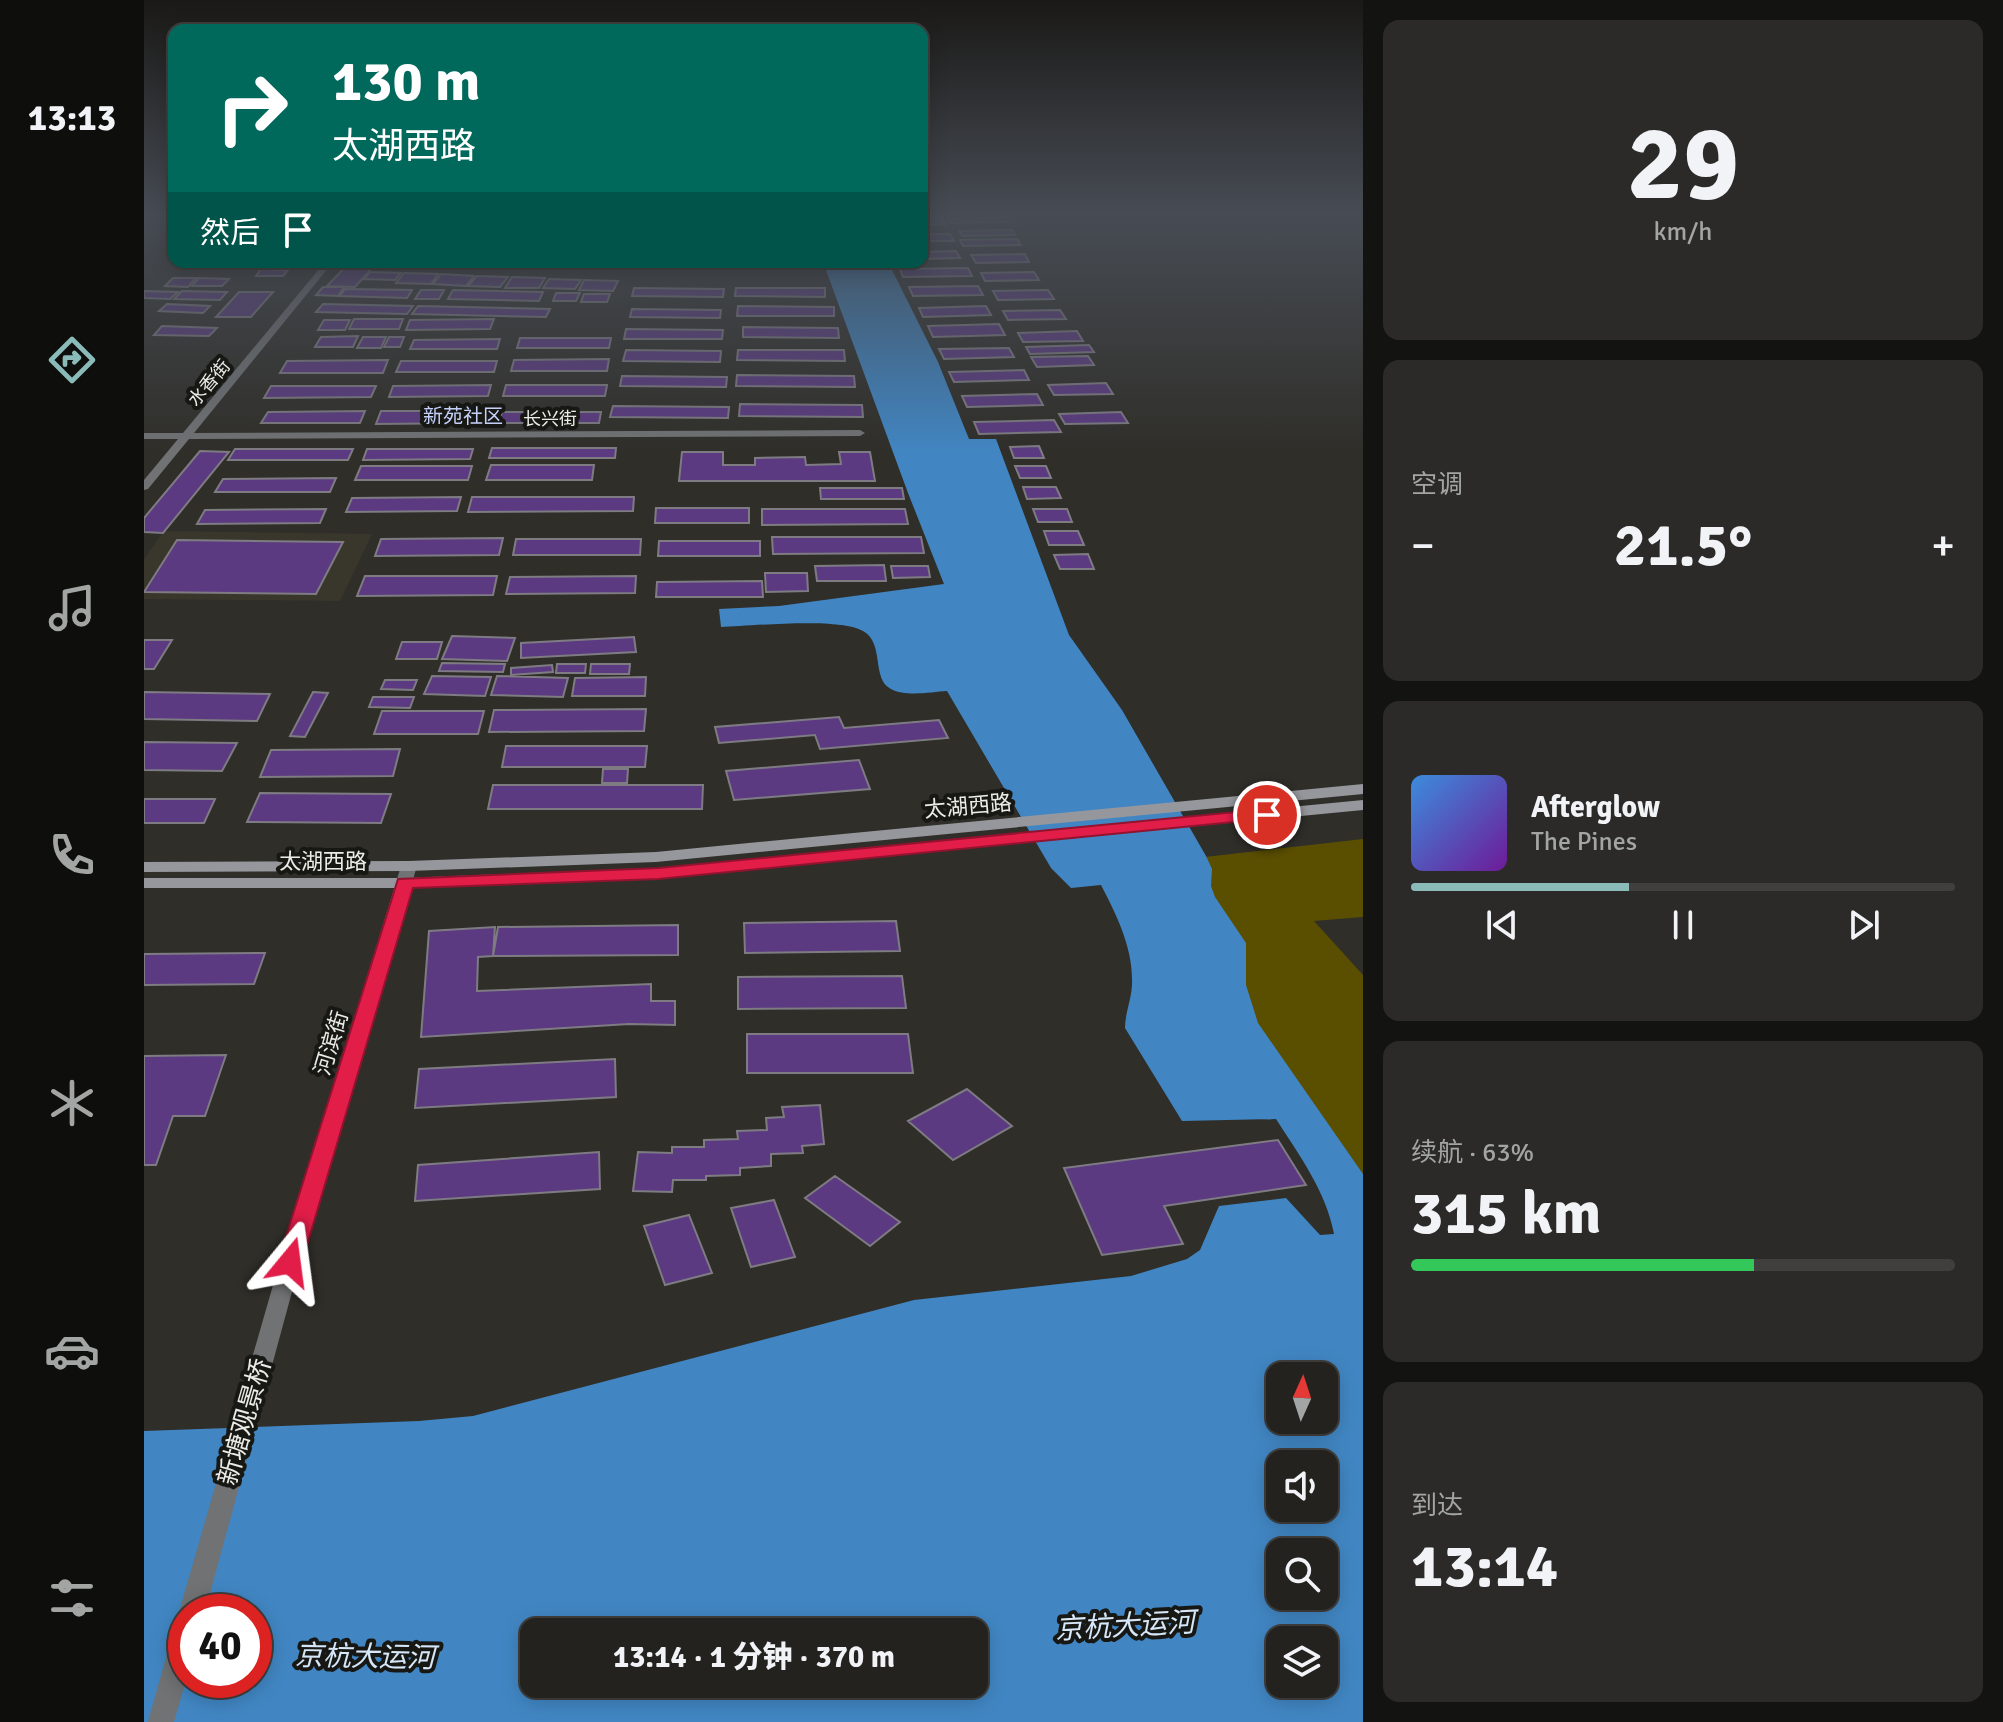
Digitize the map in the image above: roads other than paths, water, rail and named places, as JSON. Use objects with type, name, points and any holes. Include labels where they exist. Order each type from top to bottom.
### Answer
[{"type":"main road","name":"太湖西路","points":[[144,883],[407,874],[658,873],[1024,831],[1191,805],[1363,789]]},
{"type":"main road","name":"太湖西路","points":[[1024,831],[1204,821],[1363,805]]},
{"type":"main road","name":"太湖西路","points":[[144,867],[407,874]]},
{"type":"street","name":"水香街","points":[[144,487],[302,294]]},
{"type":"street","name":"长兴街","points":[[144,436],[860,433]]},
{"type":"street","name":"河滨街","points":[[298,1233],[407,874]]},
{"type":"street","name":"新塘观景桥","points":[[197,1594],[298,1233]]},
{"type":"street","points":[[161,1722],[168,1697]]},
{"type":"water","name":"京杭大运河","points":[[835,294],[904,294],[938,362],[969,439],[996,439],[1069,635],[1122,710],[1206,856],[1212,869],[1211,886],[1215,897],[1246,943],[1246,985],[1258,1023],[1363,1174],[1363,1722],[144,1722],[144,1431],[419,1421],[473,1416],[914,1300],[1131,1276],[1187,1259],[1200,1250],[1219,1206],[1286,1198],[1320,1235],[1334,1234],[1318,1188],[1276,1119],[1182,1121],[1125,1028],[1132,985],[1129,954],[1101,885],[1071,888],[1051,868],[947,691],[911,693],[891,689],[881,677],[870,637],[851,627],[816,623],[721,627],[719,609],[779,606],[944,584]]},
{"type":"district","name":"新苑社区","points":[[463,416]]}]
